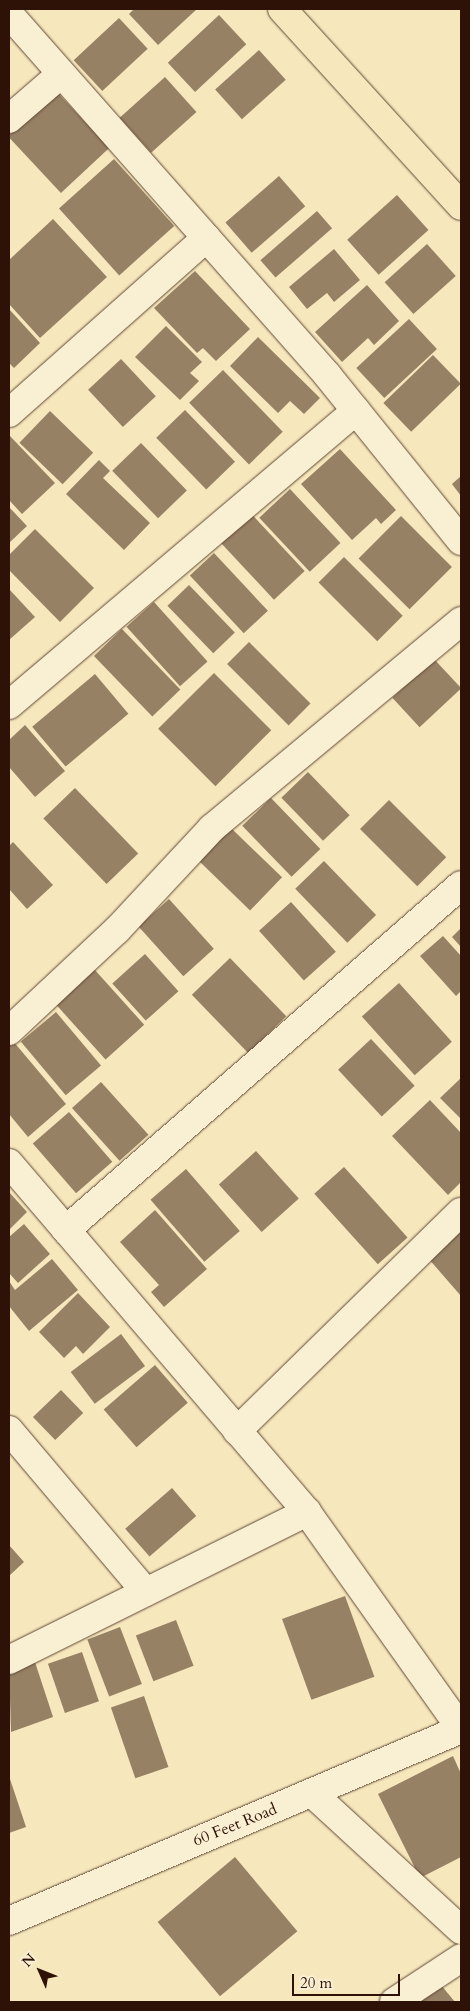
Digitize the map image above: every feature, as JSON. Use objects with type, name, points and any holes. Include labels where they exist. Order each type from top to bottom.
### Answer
[{"type":"main road","points":[[282,9],[461,206]]},
{"type":"street","points":[[18,15],[61,74],[356,411],[461,541]]},
{"type":"street","points":[[9,119],[61,74]]},
{"type":"street","points":[[9,413],[206,238]]},
{"type":"street","points":[[9,705],[356,411]]},
{"type":"street","points":[[9,1030],[116,930],[212,828],[461,621]]},
{"type":"street","points":[[66,1230],[461,885]]},
{"type":"street","points":[[9,1163],[307,1512],[461,1729]]},
{"type":"street","points":[[237,1431],[461,1212]]},
{"type":"street","points":[[9,1430],[146,1592]]},
{"type":"street","points":[[10,1656],[146,1592],[307,1512]]},
{"type":"street","name":"60 Feet Road","points":[[9,1921],[313,1794],[461,1729]]},
{"type":"street","points":[[313,1794],[461,1930]]},
{"type":"street","points":[[394,2002],[461,1958]]},
{"type":"building","points":[[134,9],[197,9],[158,45],[129,14]]},
{"type":"building","points":[[219,15],[246,44],[195,92],[168,63]]},
{"type":"building","points":[[119,18],[148,49],[102,91],[74,60]]},
{"type":"building","points":[[259,50],[286,80],[242,119],[215,89]]},
{"type":"building","points":[[165,77],[196,112],[151,153],[120,118]]},
{"type":"building","points":[[56,91],[109,148],[61,193],[9,137],[9,135]]},
{"type":"building","points":[[114,159],[174,226],[119,275],[59,209]]},
{"type":"building","points":[[279,176],[305,206],[252,253],[225,223]]},
{"type":"building","points":[[397,195],[428,230],[379,275],[347,240]]},
{"type":"building","points":[[317,211],[332,228],[275,278],[260,260]]},
{"type":"building","points":[[53,219],[107,277],[40,338],[9,304],[9,260]]},
{"type":"building","points":[[427,244],[456,276],[413,314],[385,282]]},
{"type":"building","points":[[334,249],[360,280],[334,302],[327,293],[307,309],[289,287]]},
{"type":"building","points":[[195,271],[250,329],[216,361],[203,348],[197,353],[154,308]]},
{"type":"building","points":[[367,285],[399,321],[374,345],[368,338],[342,362],[315,332]]},
{"type":"building","points":[[9,309],[40,343],[14,368],[9,363]]},
{"type":"building","points":[[409,319],[437,349],[384,398],[356,368]]},
{"type":"building","points":[[166,326],[202,362],[190,373],[199,381],[180,400],[135,357]]},
{"type":"building","points":[[258,337],[320,398],[304,414],[290,401],[278,413],[230,366]]},
{"type":"building","points":[[433,355],[461,384],[411,432],[383,403]]},
{"type":"building","points":[[121,359],[156,396],[123,427],[88,390]]},
{"type":"building","points":[[223,370],[283,432],[249,465],[189,403]]},
{"type":"building","points":[[185,410],[235,462],[206,490],[156,438]]},
{"type":"building","points":[[50,411],[93,453],[63,484],[19,443]]},
{"type":"building","points":[[9,435],[55,483],[22,514],[9,500]]},
{"type":"building","points":[[141,443],[187,490],[158,518],[112,471]]},
{"type":"building","points":[[340,449],[396,510],[381,524],[376,518],[352,540],[301,484]]},
{"type":"building","points":[[99,460],[110,471],[103,478],[150,523],[124,550],[66,494]]},
{"type":"building","points":[[461,476],[461,496],[452,484]]},
{"type":"building","points":[[290,489],[340,543],[310,572],[259,518]]},
{"type":"building","points":[[244,506],[305,571],[274,600],[213,535]]},
{"type":"building","points":[[9,507],[27,526],[9,543]]},
{"type":"building","points":[[401,516],[452,567],[409,609],[359,558]]},
{"type":"building","points":[[35,529],[94,588],[60,622],[9,570],[9,555]]},
{"type":"building","points":[[214,553],[268,611],[244,633],[190,576]]},
{"type":"building","points":[[344,557],[403,616],[377,641],[319,582]]},
{"type":"building","points":[[189,585],[235,632],[213,653],[167,606]]},
{"type":"building","points":[[9,589],[35,617],[9,640]]},
{"type":"building","points":[[154,602],[208,661],[180,686],[127,627]]},
{"type":"building","points":[[122,629],[180,689],[152,717],[94,656]]},
{"type":"building","points":[[249,642],[311,704],[289,725],[227,664]]},
{"type":"building","points":[[434,659],[461,689],[420,727],[392,698]]},
{"type":"building","points":[[214,673],[271,730],[215,786],[158,729]]},
{"type":"building","points":[[95,674],[128,714],[66,767],[32,727]]},
{"type":"building","points":[[25,725],[65,771],[35,797],[9,767],[9,740]]},
{"type":"building","points":[[308,772],[350,815],[323,841],[281,798]]},
{"type":"building","points":[[75,788],[138,853],[107,884],[43,819]]},
{"type":"building","points":[[271,798],[320,849],[292,877],[242,826]]},
{"type":"building","points":[[389,800],[446,857],[417,886],[360,829]]},
{"type":"building","points":[[231,828],[282,877],[250,910],[199,861]]},
{"type":"building","points":[[13,842],[53,885],[27,909],[9,889],[9,846]]},
{"type":"building","points":[[324,861],[376,915],[347,943],[295,889]]},
{"type":"building","points":[[169,899],[214,949],[183,976],[139,926]]},
{"type":"building","points":[[291,902],[336,952],[304,981],[259,931]]},
{"type":"building","points":[[461,928],[461,947],[452,937]]},
{"type":"building","points":[[443,936],[461,956],[461,991],[456,996],[420,956]]},
{"type":"building","points":[[145,954],[178,991],[146,1021],[112,983]]},
{"type":"building","points":[[230,958],[286,1016],[248,1053],[192,995]]},
{"type":"building","points":[[94,969],[144,1025],[106,1060],[55,1004]]},
{"type":"building","points":[[399,983],[452,1042],[415,1075],[362,1016]]},
{"type":"building","points":[[56,1012],[101,1066],[66,1095],[21,1042]]},
{"type":"building","points":[[371,1039],[415,1086],[382,1116],[338,1070]]},
{"type":"building","points":[[13,1041],[66,1104],[28,1137],[9,1114],[9,1045]]},
{"type":"building","points":[[461,1078],[461,1119],[440,1098]]},
{"type":"building","points":[[101,1082],[149,1135],[120,1161],[72,1108]]},
{"type":"building","points":[[430,1100],[461,1133],[461,1182],[448,1195],[392,1136]]},
{"type":"building","points":[[69,1112],[112,1162],[76,1193],[33,1143]]},
{"type":"building","points":[[256,1151],[299,1199],[262,1232],[219,1184]]},
{"type":"building","points":[[344,1167],[408,1238],[378,1264],[314,1194]]},
{"type":"building","points":[[186,1169],[240,1231],[204,1262],[151,1200]]},
{"type":"building","points":[[9,1192],[27,1212],[9,1230]]},
{"type":"building","points":[[155,1210],[207,1269],[164,1307],[151,1292],[159,1285],[120,1242]]},
{"type":"building","points":[[24,1224],[50,1254],[18,1283],[9,1273],[9,1237]]},
{"type":"building","points":[[461,1229],[461,1296],[428,1258]]},
{"type":"building","points":[[52,1259],[78,1290],[29,1331],[9,1306],[9,1281],[15,1290]]},
{"type":"building","points":[[78,1293],[110,1327],[83,1354],[76,1346],[64,1358],[39,1332]]},
{"type":"building","points":[[121,1334],[145,1366],[95,1404],[71,1372]]},
{"type":"building","points":[[155,1365],[188,1403],[136,1447],[104,1410]]},
{"type":"building","points":[[61,1390],[83,1413],[55,1440],[33,1417]]},
{"type":"building","points":[[172,1488],[196,1516],[149,1557],[125,1529]]},
{"type":"building","points":[[9,1545],[24,1562],[9,1576]]},
{"type":"building","points":[[345,1596],[374,1677],[311,1700],[282,1619]]},
{"type":"building","points":[[176,1620],[194,1666],[153,1681],[136,1635]]},
{"type":"building","points":[[120,1627],[142,1684],[109,1696],[87,1640]]},
{"type":"building","points":[[82,1652],[99,1701],[65,1713],[48,1664]]},
{"type":"building","points":[[33,1656],[53,1717],[11,1732],[9,1664]]},
{"type":"building","points":[[144,1696],[168,1767],[135,1778],[111,1707]]},
{"type":"building","points":[[453,1756],[461,1774],[461,1857],[420,1878],[378,1794]]},
{"type":"building","points":[[9,1776],[26,1827],[9,1833]]},
{"type":"building","points":[[235,1857],[297,1931],[220,1996],[158,1922]]},
{"type":"building","points":[[441,1985],[455,2002],[420,2002]]}]
